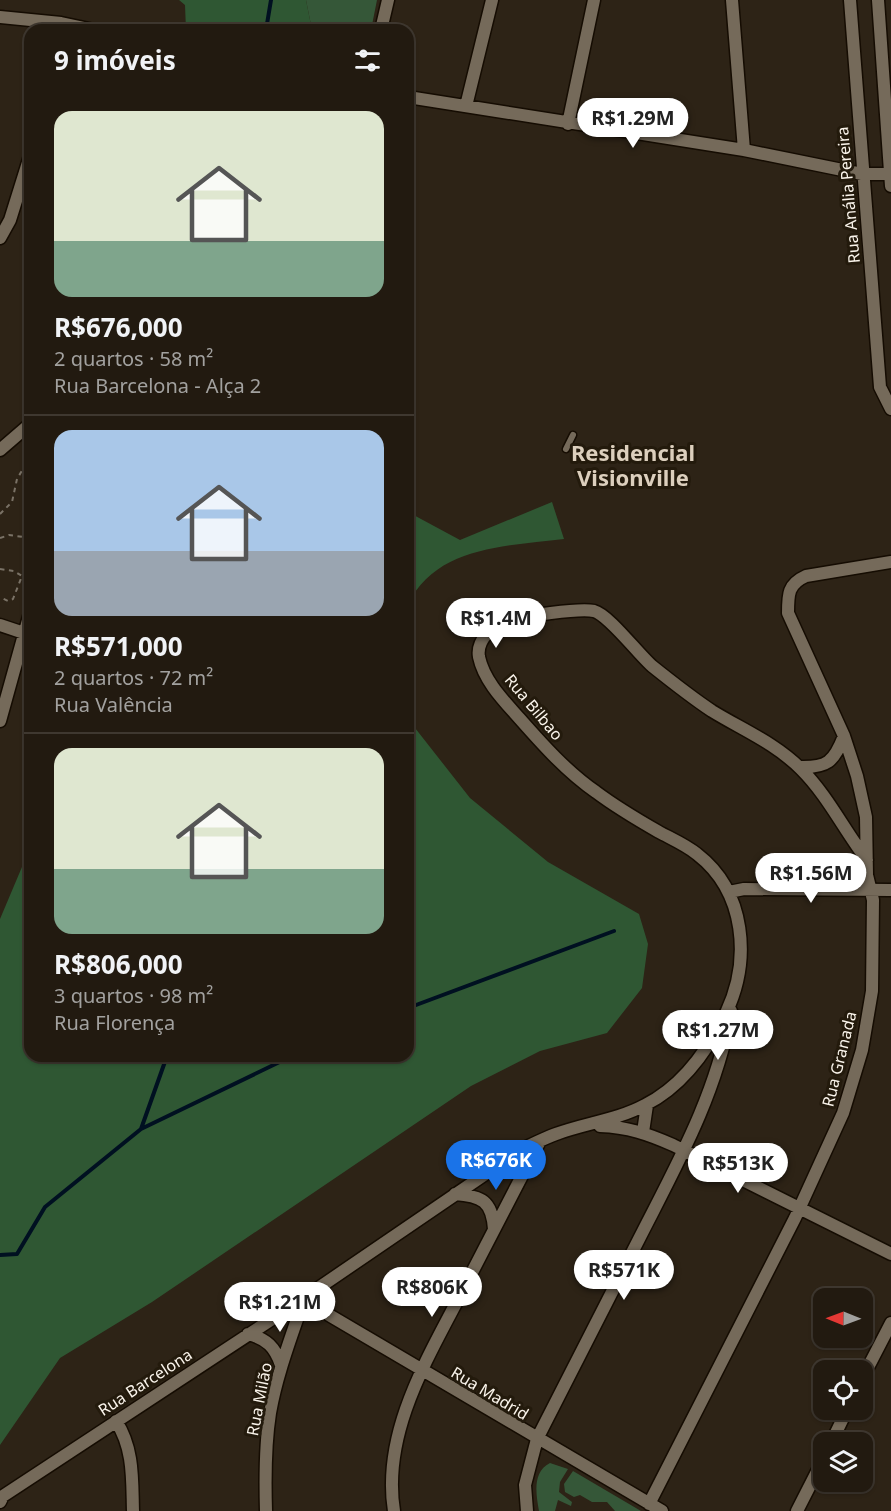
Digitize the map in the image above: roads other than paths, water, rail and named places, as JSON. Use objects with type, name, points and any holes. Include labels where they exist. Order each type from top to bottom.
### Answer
[{"type":"street","points":[[382,24],[388,0]]},
{"type":"street","points":[[466,106],[492,0]]},
{"type":"street","points":[[568,124],[594,0]]},
{"type":"street","points":[[732,0],[744,150]]},
{"type":"street","name":"Rua Anália Pereira","points":[[850,0],[862,174],[886,387]]},
{"type":"street","points":[[414,98],[744,150],[890,178],[878,0]]},
{"type":"street","points":[[0,17],[47,24]]},
{"type":"street","points":[[0,238],[10,220],[24,175]]},
{"type":"street","points":[[886,387],[891,409]]},
{"type":"street","points":[[0,450],[24,429]]},
{"type":"street","name":"Rua Granada","points":[[649,1504],[800,1208],[843,1113],[862,1050],[872,991],[874,945],[873,900],[867,860],[866,817],[843,736],[789,613],[788,593],[794,581],[806,576],[891,562]]},
{"type":"street","name":"Rua Bilbao","points":[[587,1126],[647,1105],[692,1068],[716,1033],[734,995],[742,939],[736,909],[729,892],[697,853],[640,822],[594,791],[547,750],[502,699],[482,670],[478,652],[485,635],[498,624],[510,620],[594,611],[605,616],[641,657],[675,685],[714,712],[751,731],[800,767],[832,808],[867,860]]},
{"type":"street","points":[[0,625],[24,633],[0,721]]},
{"type":"street","points":[[800,767],[817,768],[828,763],[837,755],[843,736]]},
{"type":"street","points":[[729,892],[752,889],[891,890]]},
{"type":"street","points":[[527,1511],[525,1485],[537,1439],[684,1150],[712,1089],[726,1040],[734,995]]},
{"type":"street","points":[[692,1068],[709,1073],[712,1089]]},
{"type":"street","points":[[643,1132],[647,1105]]},
{"type":"street","points":[[587,1126],[625,1127],[643,1132],[684,1150],[891,1254]]},
{"type":"street","name":"Rua Barcelona","points":[[0,1502],[3,1496],[307,1295],[522,1149],[557,1133],[587,1126]]},
{"type":"street","points":[[394,1511],[394,1456],[403,1417],[421,1371],[540,1141]]},
{"type":"street","points":[[455,1194],[472,1195],[486,1203],[492,1213],[494,1231]]},
{"type":"street","name":"Rua Madrid","points":[[307,1295],[322,1311],[662,1511]]},
{"type":"street","name":"Rua Milão","points":[[266,1511],[265,1471],[270,1413],[281,1365],[307,1295]]},
{"type":"street","points":[[872,1360],[891,1323]]},
{"type":"street","points":[[248,1334],[269,1343],[276,1350],[281,1365]]},
{"type":"street","points":[[116,1421],[126,1437],[132,1461],[133,1511]]},
{"type":"street","points":[[796,1511],[813,1479]]},
{"type":"lane","points":[[566,449],[573,435]]},
{"type":"waterway","points":[[267,24],[271,0]]},
{"type":"waterway","points":[[414,1006],[614,931]]},
{"type":"waterway","points":[[0,1255],[17,1254],[45,1207],[141,1129],[165,1062]]},
{"type":"waterway","points":[[141,1129],[280,1062]]},
{"type":"district","name":"Residencial Visionville","points":[[633,464]]}]
